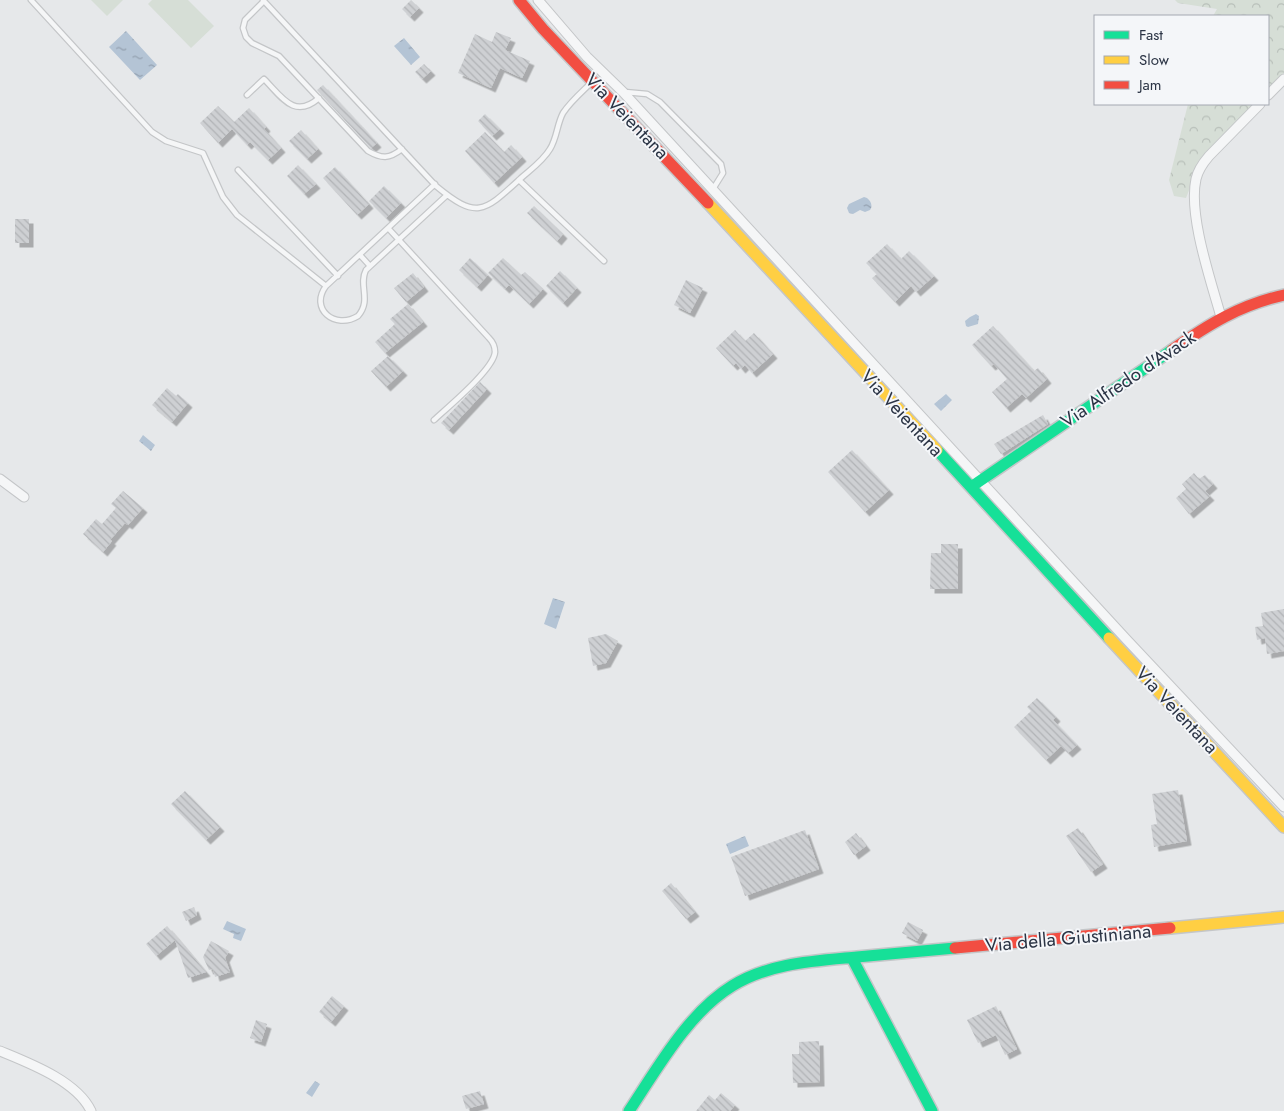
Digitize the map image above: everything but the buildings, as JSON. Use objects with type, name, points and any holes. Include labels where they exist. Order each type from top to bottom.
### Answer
[{"type":"street","name":"Via Veientana","points":[[519,0],[543,29],[594,80],[1284,807]]},
{"type":"street","name":"Via Veientana","points":[[538,0],[712,190],[1284,827]]},
{"type":"street","points":[[594,80],[602,72]]},
{"type":"street","points":[[1269,94],[1284,79]]},
{"type":"street","points":[[1221,317],[1199,235],[1194,196],[1196,181],[1202,165],[1209,156],[1259,105]]},
{"type":"street","name":"Via Alfredo d'Avack","points":[[976,483],[1221,317],[1254,302],[1284,295]]},
{"type":"street","points":[[0,479],[24,498]]},
{"type":"street","name":"Via della Giustiniana","points":[[629,1111],[670,1052],[696,1018],[713,1000],[726,990],[751,976],[771,969],[810,962],[1284,917]]},
{"type":"street","points":[[852,958],[932,1111]]},
{"type":"street","points":[[0,1051],[34,1066],[74,1089],[84,1099],[91,1111]]},
{"type":"lane","points":[[31,0],[152,132],[166,141],[203,153],[208,160],[223,197],[237,215],[326,286]]},
{"type":"lane","points":[[402,149],[390,157],[384,158],[377,157],[368,151],[279,56],[252,43],[246,37],[243,28],[245,20],[263,0],[435,184],[465,206],[482,207],[496,200],[548,152],[565,110],[594,80]]},
{"type":"lane","points":[[247,95],[264,79],[290,105],[303,108],[319,98]]},
{"type":"lane","points":[[623,92],[647,94],[660,102],[720,164],[723,173],[712,190]]},
{"type":"lane","points":[[238,170],[338,276]]},
{"type":"lane","points":[[519,180],[604,261]]},
{"type":"lane","points":[[435,184],[326,286],[320,298],[324,312],[338,320],[346,321],[360,315],[365,300],[365,272],[448,195]]},
{"type":"lane","points":[[388,228],[489,338],[494,347],[494,357],[486,371],[434,420]]},
{"type":"lane","points":[[360,255],[370,266]]},
{"type":"green space","points":[[91,0],[123,0],[107,16]]},
{"type":"green space","points":[[152,0],[188,0],[214,26],[191,48],[148,4]]},
{"type":"green space","points":[[1175,0],[1284,0],[1284,73],[1269,89],[1269,15],[1214,15],[1217,9],[1178,3]]},
{"type":"green space","points":[[1188,105],[1253,105],[1217,141],[1199,165],[1186,198],[1174,196],[1169,180]]},
{"type":"water","points":[[126,31],[157,65],[140,80],[109,47]]},
{"type":"water","points":[[404,38],[420,57],[411,65],[394,46]]},
{"type":"water","points":[[864,197],[870,202],[870,210],[865,212],[860,210],[853,214],[849,213],[847,208],[849,204]]},
{"type":"water","points":[[976,314],[979,316],[978,324],[966,326],[965,321]]},
{"type":"water","points":[[946,394],[952,400],[941,411],[934,404]]},
{"type":"water","points":[[143,435],[155,445],[151,451],[139,441]]},
{"type":"water","points":[[553,598],[565,602],[556,629],[544,624]]},
{"type":"water","points":[[745,836],[749,846],[730,854],[726,844]]},
{"type":"water","points":[[227,921],[246,929],[241,941],[233,938],[234,934],[223,929]]},
{"type":"water","points":[[315,1081],[320,1084],[312,1097],[306,1093]]},
{"type":"traffic: fast","points":[[971,487],[1172,350]]},
{"type":"traffic: fast","points":[[937,450],[1109,638]]},
{"type":"traffic: fast","points":[[629,1111],[687,1026],[716,997],[746,978],[792,964],[955,948]]},
{"type":"traffic: fast","points":[[852,958],[932,1111]]},
{"type":"traffic: slow","points":[[708,203],[937,450]]},
{"type":"traffic: slow","points":[[1109,638],[1284,827]]},
{"type":"traffic: slow","points":[[1170,928],[1284,917]]},
{"type":"traffic: jam","points":[[519,0],[543,29],[708,203]]},
{"type":"traffic: jam","points":[[1172,350],[1225,316],[1253,304],[1284,295]]},
{"type":"traffic: jam","points":[[955,948],[1170,928]]}]
